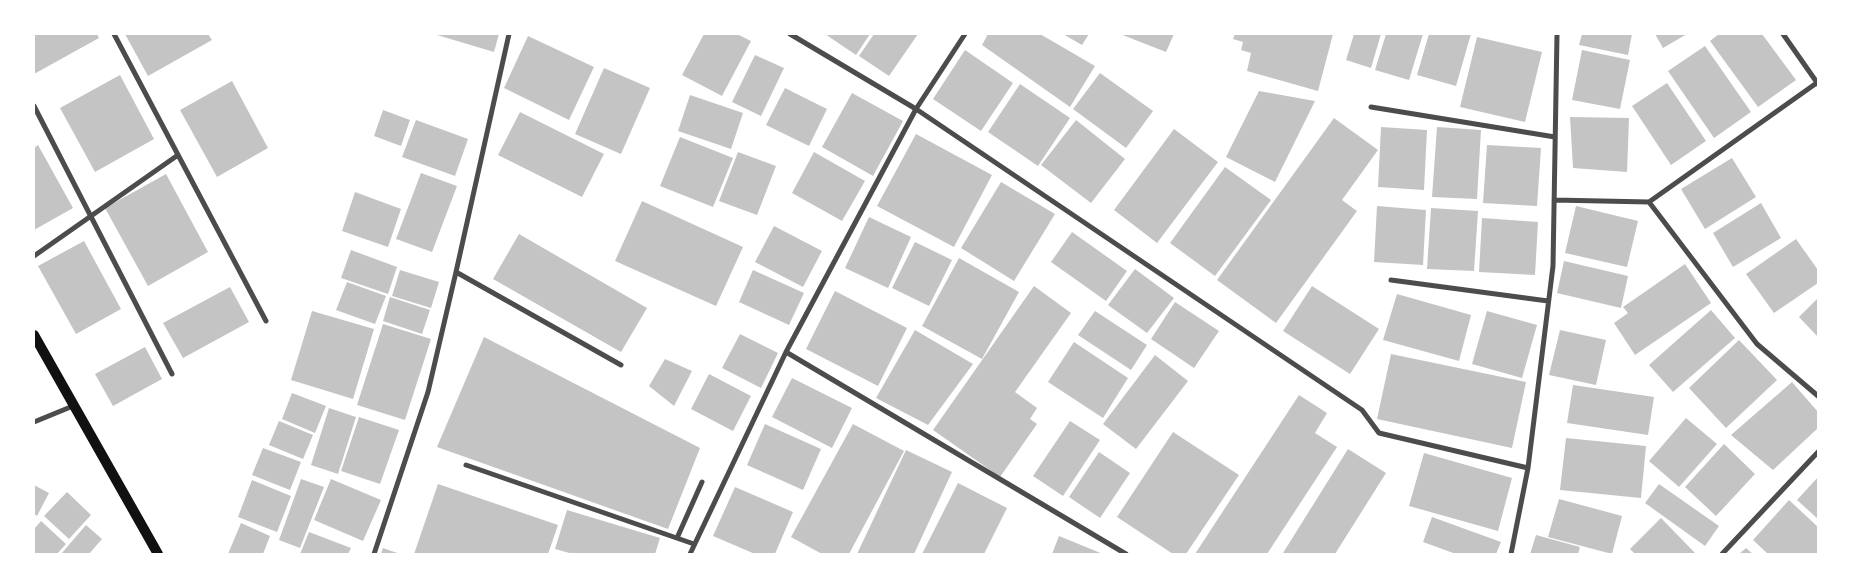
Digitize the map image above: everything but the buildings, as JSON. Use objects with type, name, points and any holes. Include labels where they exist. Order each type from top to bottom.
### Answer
[{"type":"main road","points":[[34,334],[158,554]]},
{"type":"street","points":[[114,34],[266,321]]},
{"type":"street","points":[[374,554],[428,392],[509,34]]},
{"type":"street","points":[[790,34],[916,109],[1362,410],[1379,433],[1528,468]]},
{"type":"street","points":[[690,554],[786,352],[916,109],[966,34]]},
{"type":"street","points":[[1511,554],[1528,468],[1553,266],[1557,34]]},
{"type":"street","points":[[1554,200],[1650,202],[1818,83],[1783,34]]},
{"type":"street","points":[[1371,107],[1555,137]]},
{"type":"street","points":[[34,109],[92,217],[172,374]]},
{"type":"street","points":[[34,256],[92,217],[178,154]]},
{"type":"street","points":[[1650,202],[1757,344],[1818,396]]},
{"type":"street","points":[[456,272],[621,365]]},
{"type":"street","points":[[1391,280],[1548,301]]},
{"type":"street","points":[[786,352],[1126,554]]},
{"type":"street","points":[[34,422],[73,406]]},
{"type":"street","points":[[1722,554],[1818,452]]},
{"type":"street","points":[[466,465],[694,544]]},
{"type":"street","points":[[677,538],[702,482]]}]
